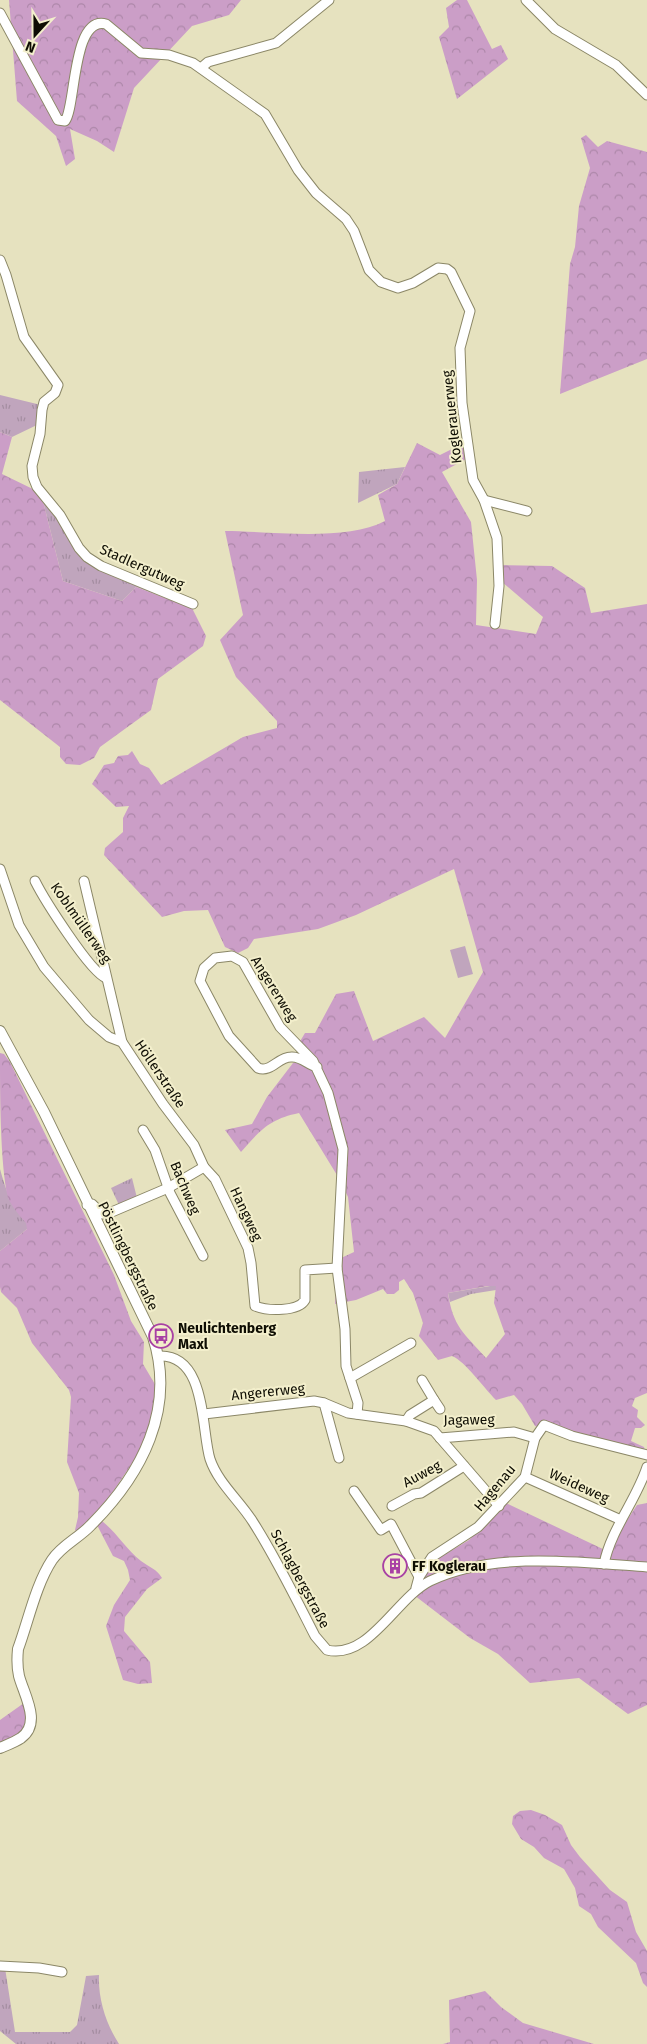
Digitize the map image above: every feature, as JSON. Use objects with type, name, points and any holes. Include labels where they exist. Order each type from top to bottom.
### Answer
[{"type":"main road","name":"Pöstlingbergstraße","points":[[0,1031],[4,1045],[44,1112],[152,1337],[159,1356],[161,1378],[158,1413],[151,1440],[143,1456],[103,1513],[86,1530],[58,1552],[41,1584],[18,1649],[17,1660],[20,1679],[31,1710],[30,1725],[21,1738],[0,1748]]},
{"type":"street","points":[[0,13],[54,116],[60,122],[65,120],[70,111],[74,71],[80,49],[87,35],[100,23],[110,26],[141,53],[175,56],[201,68],[208,62],[276,43],[329,0]]},
{"type":"street","points":[[528,1],[555,30],[622,70],[647,95]]},
{"type":"street","name":"Koglerauerweg","points":[[201,68],[253,104],[269,119],[287,155],[298,170],[316,193],[346,219],[354,231],[369,270],[375,278],[398,288],[414,282],[438,268],[447,269],[451,272],[470,311],[460,348],[462,403],[473,480],[484,500],[497,538],[499,586],[495,624]]},
{"type":"street","name":"Stadlergutweg","points":[[0,260],[24,338],[58,385],[55,393],[44,402],[42,410],[40,434],[32,466],[33,477],[38,487],[60,515],[79,548],[87,557],[109,570],[193,604]]},
{"type":"street","points":[[484,500],[527,511]]},
{"type":"street","name":"Höllerstraße","points":[[0,869],[19,925],[50,975],[95,1026],[109,1037],[122,1042],[142,1068],[163,1104],[194,1145],[204,1167]]},
{"type":"street","name":"Koblmüllerweg","points":[[35,881],[47,904],[77,945],[99,974],[106,978]]},
{"type":"street","name":"Koblmüllerweg","points":[[84,881],[122,1042]]},
{"type":"street","name":"Angererweg","points":[[204,1414],[309,1402],[324,1403],[357,1414],[358,1403],[346,1366],[345,1329],[337,1268],[343,1149],[328,1093],[317,1068],[280,1027],[240,960],[232,956],[221,956],[206,964],[201,973],[202,984],[230,1036],[258,1068],[266,1070],[290,1056],[317,1068]]},
{"type":"street","name":"Bachweg","points":[[143,1130],[156,1150],[168,1188],[203,1256]]},
{"type":"street","points":[[87,1205],[93,1205],[105,1215],[168,1188],[204,1167]]},
{"type":"street","name":"Hangweg","points":[[204,1167],[215,1179],[248,1248],[256,1306],[278,1309],[299,1306],[305,1300],[305,1270],[337,1268]]},
{"type":"street","points":[[350,1378],[411,1342]]},
{"type":"street","name":"Schlagbergstraße","points":[[159,1356],[175,1360],[190,1374],[197,1387],[204,1414],[208,1452],[213,1467],[254,1523],[315,1636],[327,1650],[344,1651],[363,1641],[380,1627],[416,1588],[456,1572],[502,1564],[558,1561],[647,1567]]},
{"type":"street","name":"Jagaweg","points":[[422,1380],[440,1409]]},
{"type":"street","name":"Jagaweg","points":[[406,1421],[410,1415],[434,1400]]},
{"type":"street","points":[[324,1403],[339,1458]]},
{"type":"street","name":"Jagaweg","points":[[357,1414],[406,1421],[430,1430],[440,1438],[514,1432],[534,1438]]},
{"type":"street","points":[[534,1438],[544,1425],[572,1436],[647,1455]]},
{"type":"street","name":"Auweg","points":[[440,1438],[499,1506]]},
{"type":"street","name":"Hagenau","points":[[416,1588],[419,1577],[436,1554],[478,1527],[525,1477],[534,1438]]},
{"type":"street","name":"Auweg","points":[[392,1506],[414,1494],[422,1493],[464,1466]]},
{"type":"street","points":[[604,1564],[622,1520],[638,1494],[647,1467]]},
{"type":"street","name":"Weideweg","points":[[525,1477],[622,1520]]},
{"type":"street","points":[[354,1491],[381,1530],[391,1524],[419,1577]]},
{"type":"street","points":[[0,1966],[62,1972]]},
{"type":"green space","points":[[9,0],[241,0],[229,15],[192,26],[134,88],[114,152],[97,141],[70,129],[75,159],[66,166],[56,136],[17,101]]},
{"type":"green space","points":[[457,0],[467,0],[492,49],[501,45],[508,59],[457,99],[439,37],[449,27],[446,8]]},
{"type":"green space","points":[[586,135],[598,147],[607,141],[647,152],[647,359],[560,394],[570,264],[575,247],[579,206],[590,168],[581,138]]},
{"type":"green space","points":[[0,395],[41,405],[39,424],[12,437],[0,432]]},
{"type":"green space","points":[[0,432],[12,437],[2,474],[41,493],[63,581],[122,601],[136,587],[192,608],[206,636],[203,646],[158,679],[151,710],[100,747],[94,758],[80,765],[66,764],[60,757],[60,747],[0,700]]},
{"type":"green space","points":[[466,442],[468,458],[442,472],[471,522],[477,580],[476,625],[536,634],[543,617],[502,582],[500,565],[552,566],[585,588],[591,613],[647,604],[647,1393],[635,1398],[632,1406],[638,1410],[637,1417],[645,1425],[641,1428],[635,1428],[631,1441],[644,1447],[645,1451],[555,1434],[535,1426],[522,1404],[514,1395],[496,1400],[469,1369],[457,1359],[452,1356],[438,1360],[419,1336],[423,1323],[413,1293],[404,1279],[399,1282],[399,1290],[394,1294],[387,1294],[383,1289],[356,1300],[335,1304],[339,1259],[354,1252],[348,1197],[340,1180],[299,1113],[289,1115],[266,1126],[241,1152],[225,1130],[252,1124],[267,1097],[293,1063],[299,1062],[308,1067],[318,1060],[299,1043],[305,1033],[315,1033],[336,994],[354,991],[373,1041],[424,1017],[445,1038],[483,972],[454,869],[356,915],[318,929],[254,939],[248,948],[238,953],[225,947],[208,910],[184,911],[162,917],[104,855],[105,848],[123,832],[123,818],[129,806],[116,807],[92,784],[104,765],[114,763],[118,756],[128,755],[132,751],[140,764],[149,768],[161,785],[243,737],[277,728],[277,721],[236,677],[220,640],[243,615],[225,531],[307,534],[350,531],[369,527],[385,521],[378,495],[397,484],[417,443],[440,455]],"holes":[[[496,1286],[494,1303],[505,1334],[486,1358],[456,1322],[448,1293]]]},
{"type":"green space","points":[[405,467],[397,484],[358,503],[359,472]]},
{"type":"green space","points":[[41,493],[78,550],[157,595],[136,587],[122,601],[63,581]]},
{"type":"green space","points":[[465,946],[473,974],[458,978],[450,950]]},
{"type":"green space","points":[[0,1053],[4,1054],[10,1062],[114,1275],[131,1321],[144,1342],[143,1364],[156,1386],[155,1404],[149,1429],[137,1456],[100,1511],[77,1532],[75,1530],[78,1517],[79,1493],[67,1462],[71,1397],[69,1390],[32,1343],[17,1308],[1,1292],[0,1287],[0,1251],[27,1229],[26,1223],[8,1198],[5,1184],[1,1127]]},
{"type":"green space","points":[[0,1169],[4,1184],[17,1210],[27,1223],[27,1229],[0,1251]]},
{"type":"green space","points":[[132,1178],[137,1198],[119,1205],[111,1188]]},
{"type":"green space","points":[[496,1285],[496,1290],[471,1294],[450,1302],[448,1293]]},
{"type":"green space","points":[[506,1503],[607,1551],[637,1505],[647,1503],[647,1705],[628,1714],[579,1678],[530,1683],[498,1654],[470,1638],[410,1592],[429,1564],[469,1540]]},
{"type":"green space","points":[[102,1521],[141,1561],[155,1570],[162,1578],[147,1589],[125,1617],[124,1631],[150,1662],[152,1683],[138,1684],[123,1680],[106,1626],[114,1605],[130,1580],[124,1561],[113,1556],[97,1525]]},
{"type":"green space","points":[[24,1703],[28,1722],[19,1735],[0,1744],[0,1720]]},
{"type":"green space","points":[[531,1810],[545,1815],[562,1825],[571,1845],[580,1857],[610,1890],[627,1902],[636,1932],[647,1951],[647,1987],[643,1983],[636,1963],[598,1927],[591,1914],[579,1906],[575,1888],[564,1869],[544,1858],[534,1847],[521,1839],[512,1824],[513,1816],[520,1811]]},
{"type":"green space","points":[[0,1968],[5,1968],[15,2032],[70,2032],[77,2025],[86,1976],[99,1975],[104,2011],[110,2028],[119,2044],[16,2044],[0,2031]]},
{"type":"green space","points":[[485,1991],[501,2007],[523,2023],[594,2044],[443,2044],[450,2042],[449,2000]]},
{"type":"place","name":"Neulichtenberg Maxl","points":[[161,1336]]},
{"type":"place","name":"FF Koglerau","points":[[395,1566]]}]
